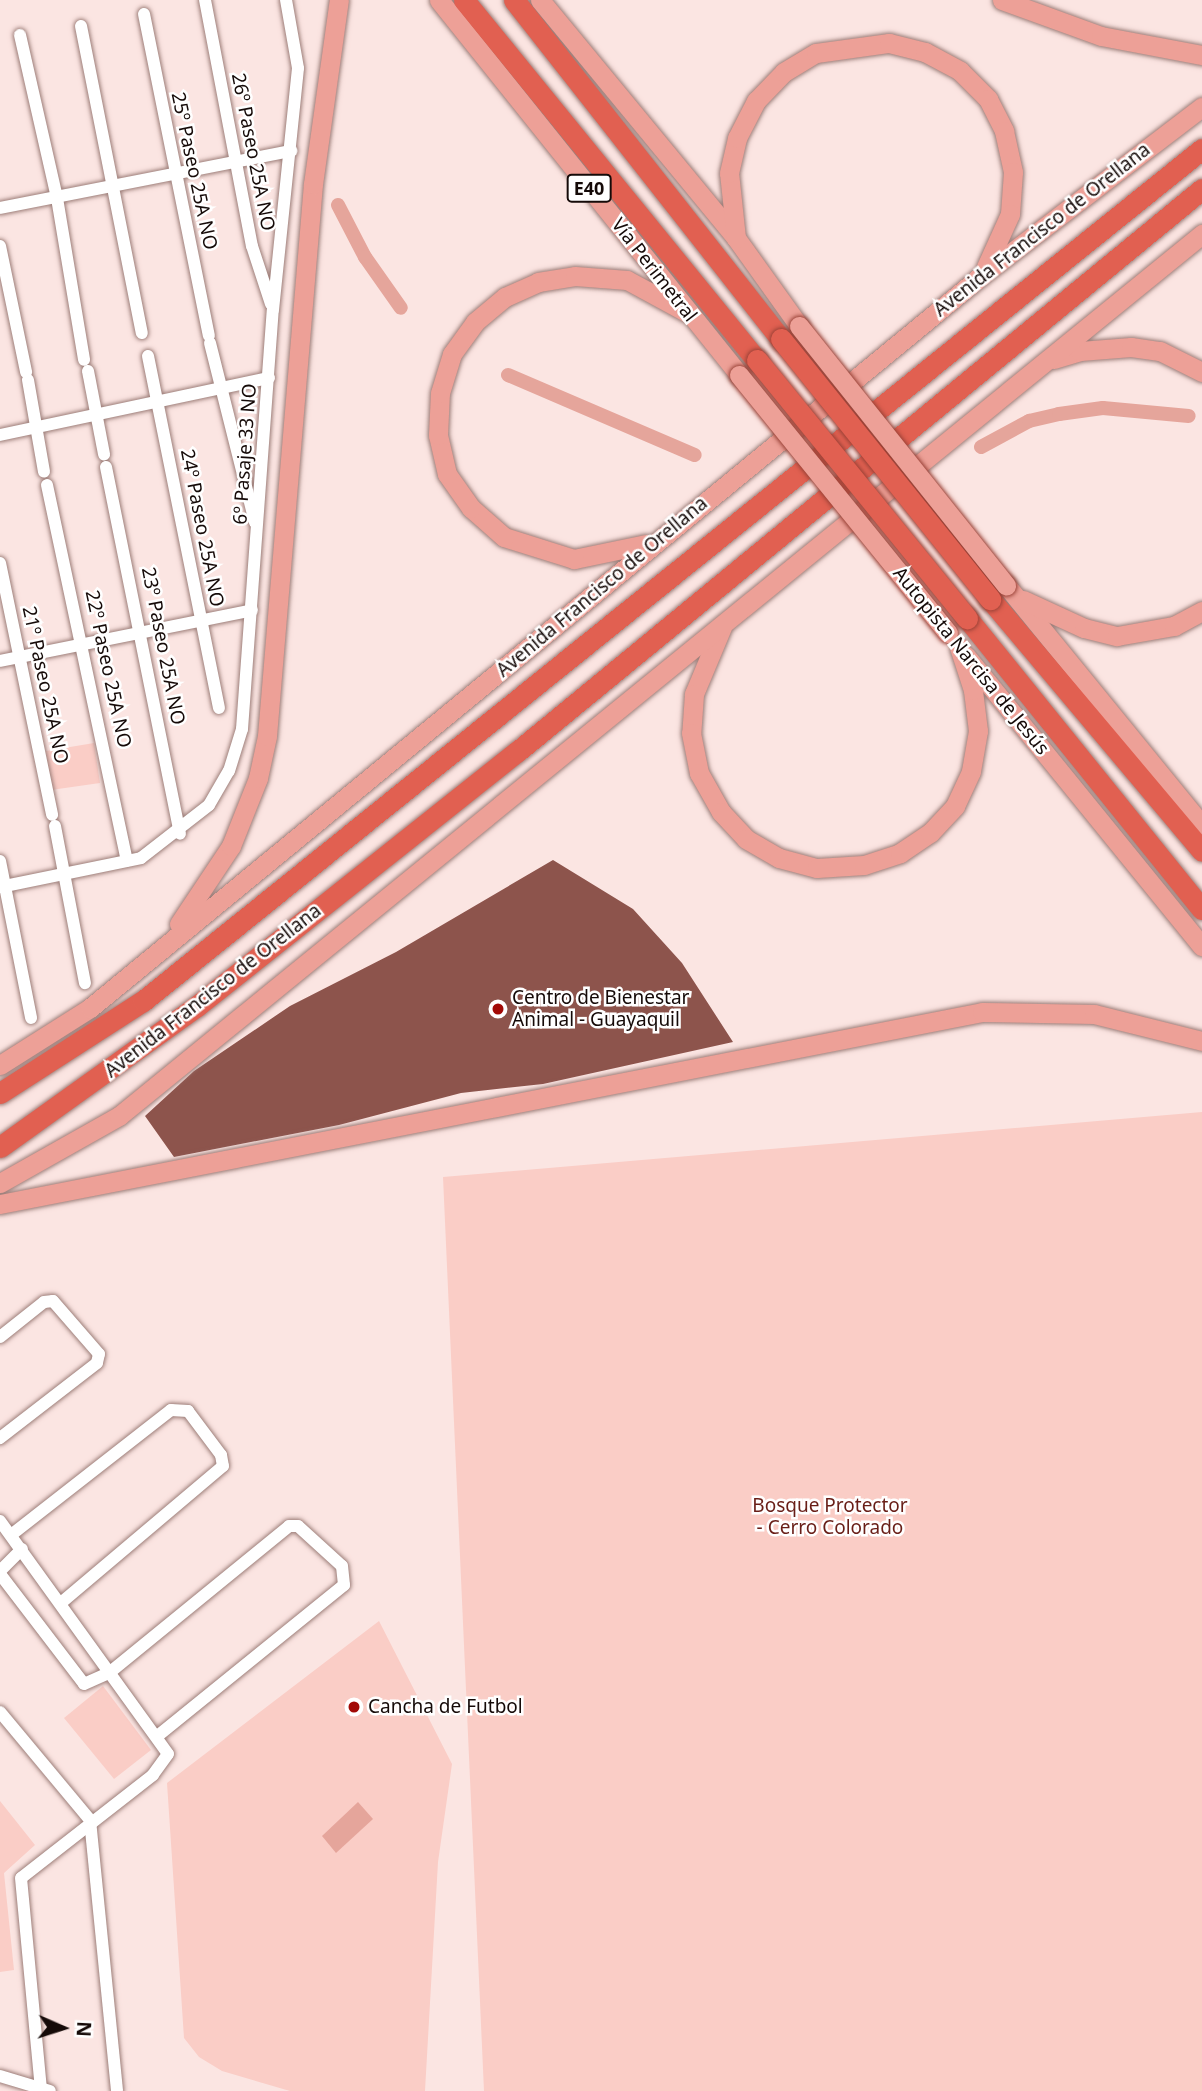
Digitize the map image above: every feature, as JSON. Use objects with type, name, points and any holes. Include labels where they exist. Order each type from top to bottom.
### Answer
[{"type":"highway","name":"Vía Perimetral","points":[[464,0],[757,360]]},
{"type":"highway","points":[[514,0],[781,339],[1004,593],[1202,851]]},
{"type":"highway","name":"Avenida Francisco de Orellana","points":[[0,1093],[143,1001],[1202,149]]},
{"type":"highway","name":"Avenida Francisco de Orellana","points":[[0,1147],[197,1006],[497,768],[1202,189]]},
{"type":"highway","name":"Autopista Narcisa de Jesús","points":[[757,360],[1202,909]]},
{"type":"main road","points":[[154,955],[213,879],[231,846],[258,778],[267,736],[313,184],[339,0]]},
{"type":"main road","name":"Vía Perimetral","points":[[439,0],[739,375]]},
{"type":"main road","points":[[540,0],[736,238],[799,326],[1004,593],[1202,825]]},
{"type":"main road","points":[[1002,0],[1101,36],[1202,55]]},
{"type":"main road","points":[[736,238],[729,173],[737,138],[757,101],[785,72],[816,53],[889,43],[925,52],[960,71],[988,99],[1004,131],[1013,172],[1010,214],[982,275]]},
{"type":"main road","name":"Avenida Francisco de Orellana","points":[[0,1065],[90,1008],[982,275],[1202,107]]},
{"type":"main road","name":"Avenida Francisco de Orellana","points":[[0,1183],[119,1116],[727,617],[1202,234]]},
{"type":"main road","points":[[657,541],[607,556],[574,559],[504,537],[471,508],[447,474],[438,435],[440,393],[452,354],[475,322],[505,297],[538,282],[575,276],[627,280],[688,313]]},
{"type":"main road","points":[[1040,365],[1080,351],[1131,347],[1160,351],[1202,372]]},
{"type":"main road","name":"Autopista Narcisa de Jesús","points":[[739,375],[1202,946]]},
{"type":"main road","points":[[1004,593],[1084,628],[1117,636],[1174,626],[1202,611]]},
{"type":"main road","points":[[727,617],[704,660],[694,694],[691,733],[699,774],[720,813],[746,839],[779,858],[817,867],[856,867],[900,853],[930,833],[955,806],[971,771],[978,732],[953,640]]},
{"type":"main road","points":[[0,1204],[982,1012],[1094,1013],[1202,1041]]},
{"type":"street","name":"26º Paseo 25A NO","points":[[205,0],[234,162],[273,310]]},
{"type":"street","name":"6º Pasaje 33 NO","points":[[3,887],[127,861],[180,834],[209,805],[229,771],[242,729],[259,536],[273,310],[298,68],[286,0]]},
{"type":"street","name":"25º Paseo 25A NO","points":[[144,14],[174,174],[210,339],[259,536]]},
{"type":"street","points":[[81,26],[142,333]]},
{"type":"street","name":"23º Paseo 25A NO","points":[[20,35],[57,198],[86,365],[99,414],[105,460],[180,834]]},
{"type":"street","points":[[0,208],[291,151]]},
{"type":"street","name":"22º Paseo 25A NO","points":[[0,246],[45,479],[84,644],[127,861]]},
{"type":"street","name":"24º Paseo 25A NO","points":[[148,356],[219,708]]},
{"type":"street","points":[[0,435],[269,379]]},
{"type":"street","name":"21º Paseo 25A NO","points":[[0,563],[85,983]]},
{"type":"street","points":[[0,661],[141,633],[200,617],[252,610]]},
{"type":"street","points":[[0,861],[3,887],[32,1018]]},
{"type":"street","points":[[0,1338],[44,1301],[53,1301],[99,1354],[97,1363],[0,1438]]},
{"type":"street","points":[[11,1535],[171,1410],[188,1411],[221,1455],[223,1466],[63,1601]]},
{"type":"street","points":[[0,1521],[63,1601],[109,1673],[159,1735],[169,1755],[166,1764],[26,1871],[18,1887],[46,2090],[0,2076]]},
{"type":"street","points":[[22,1549],[0,1573],[79,1681],[92,1684],[289,1526],[298,1526],[342,1566],[344,1585],[159,1735]]},
{"type":"street","points":[[0,1712],[90,1821],[117,2091]]},
{"type":"green space","points":[[94,743],[100,783],[51,790],[46,751]]},
{"type":"green space","name":"Bosque Protector - Cerro Colorado","points":[[1202,1112],[1202,2091],[484,2091],[443,1177]]},
{"type":"green space","points":[[379,1621],[452,1764],[438,1862],[425,2091],[290,2091],[222,2071],[199,2057],[184,2038],[167,1783]]},
{"type":"green space","points":[[103,1686],[151,1750],[114,1779],[64,1718]]},
{"type":"green space","points":[[0,1801],[35,1845],[4,1873],[14,1970],[0,1972]]},
{"type":"shaded area","points":[[358,1802],[373,1819],[336,1853],[322,1836]]},
{"type":"building","name":"Centro de Bienestar Animal - Guayaquil","points":[[553,860],[633,909],[682,963],[733,1042],[543,1084],[461,1093],[339,1125],[174,1157],[145,1116],[194,1071],[290,1006],[396,952]]},
{"type":"waterway","points":[[338,205],[365,257],[401,308]]},
{"type":"waterway","points":[[508,375],[695,455]]},
{"type":"waterway","points":[[981,447],[1029,421],[1059,414],[1103,408],[1189,416]]},
{"type":"place","name":"Centro de Bienestar Animal - Guayaquil","points":[[498,1009]]},
{"type":"place","name":"Cancha de Futbol","points":[[354,1707]]}]
